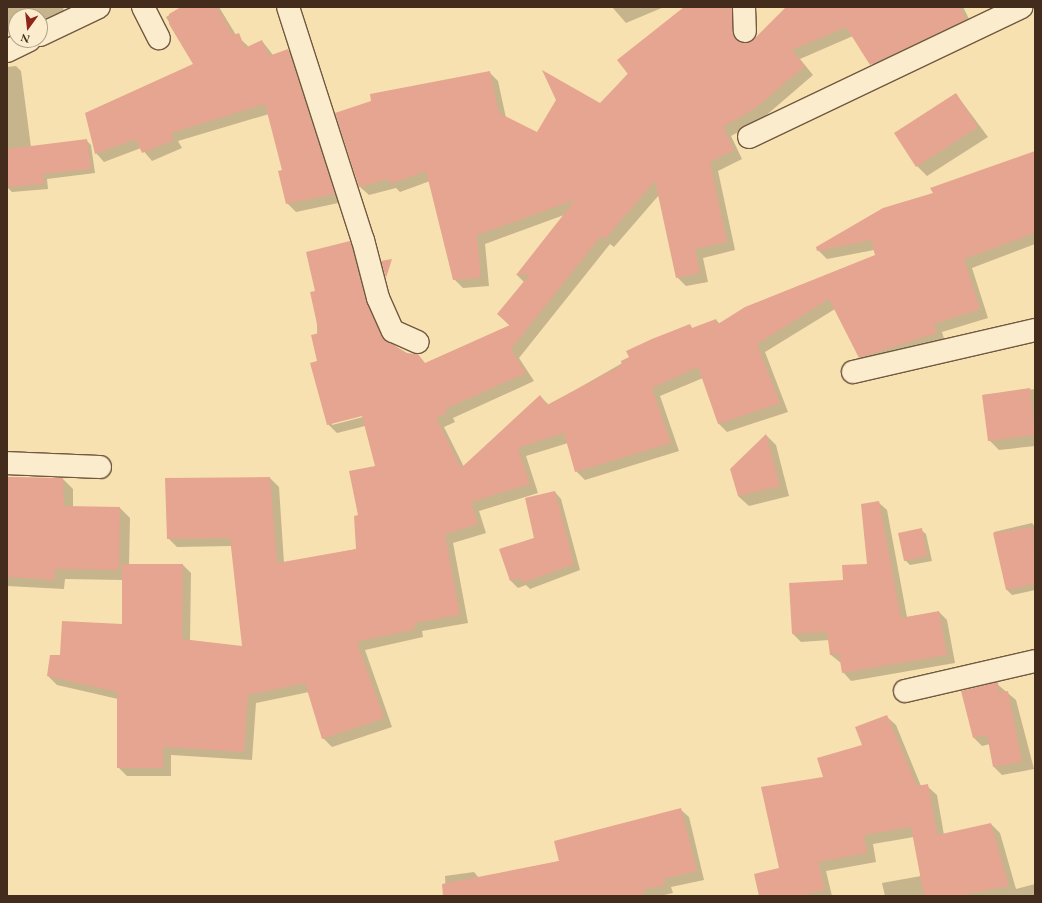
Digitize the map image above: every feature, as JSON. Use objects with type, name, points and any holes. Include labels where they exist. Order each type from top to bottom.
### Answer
[{"type":"street","points":[[48,31],[99,7]]},
{"type":"street","points":[[143,7],[159,38]]},
{"type":"street","points":[[288,7],[363,240],[378,298],[394,331],[418,342]]},
{"type":"street","points":[[744,7],[745,31]]},
{"type":"street","points":[[748,136],[1022,7]]},
{"type":"street","points":[[852,372],[1035,330]]},
{"type":"street","points":[[7,463],[100,467]]},
{"type":"street","points":[[904,691],[1035,661]]},
{"type":"building","points":[[181,7],[217,7],[233,35],[239,33],[245,48],[262,40],[269,56],[288,49],[335,194],[286,204],[278,171],[282,170],[265,104],[171,133],[174,140],[142,153],[136,139],[95,154],[85,113],[193,64],[169,24],[169,14]]},
{"type":"building","points":[[684,7],[732,7],[734,37],[745,43],[752,41],[786,7],[960,7],[966,20],[870,65],[846,27],[792,50],[805,66],[754,109],[723,127],[734,150],[710,162],[727,242],[695,249],[700,273],[676,278],[655,181],[605,239],[601,236],[511,349],[526,373],[445,409],[447,413],[436,418],[461,468],[540,395],[547,405],[622,365],[621,361],[629,357],[626,351],[652,339],[690,324],[692,328],[716,319],[718,324],[745,307],[875,255],[871,240],[817,251],[816,247],[883,208],[933,193],[930,188],[1035,151],[1035,233],[964,259],[980,309],[934,324],[937,333],[859,358],[829,299],[757,344],[780,403],[718,424],[698,367],[652,388],[671,443],[575,472],[564,433],[518,448],[530,484],[471,502],[478,524],[445,534],[460,615],[414,623],[415,629],[357,642],[384,718],[322,739],[305,683],[248,695],[244,752],[163,747],[163,768],[117,768],[117,692],[47,676],[50,655],[60,655],[62,621],[122,624],[122,564],[183,564],[182,639],[242,646],[230,538],[167,539],[165,478],[270,477],[277,563],[356,549],[354,516],[358,515],[349,471],[375,466],[362,416],[327,425],[310,363],[317,361],[311,335],[319,333],[310,292],[315,291],[306,252],[350,241],[366,301],[382,336],[405,353],[418,354],[425,363],[510,325],[497,314],[530,274],[516,275],[575,200],[477,235],[481,278],[453,280],[426,171],[391,184],[389,179],[359,187],[335,113],[371,101],[370,94],[490,71],[499,113],[537,132],[556,100],[542,70],[600,103],[628,74],[617,60]]},
{"type":"building","points":[[956,93],[978,127],[916,167],[894,133]]},
{"type":"building","points":[[87,139],[91,169],[43,174],[44,184],[7,187],[7,149]]},
{"type":"building","points":[[392,259],[386,278],[381,261]]},
{"type":"building","points":[[1030,388],[1035,435],[988,441],[982,395]]},
{"type":"building","points":[[766,434],[780,486],[738,496],[730,469]]},
{"type":"building","points":[[7,477],[63,478],[64,506],[120,507],[119,570],[55,569],[54,580],[7,577]]},
{"type":"building","points":[[555,491],[574,564],[522,583],[521,578],[510,581],[499,549],[534,538],[525,498]]},
{"type":"building","points":[[879,501],[901,618],[939,611],[947,655],[842,673],[839,654],[830,655],[827,632],[792,634],[789,583],[843,580],[842,565],[867,564],[861,504]]},
{"type":"building","points":[[1033,527],[1035,584],[1006,590],[993,533]]},
{"type":"building","points":[[922,528],[927,556],[904,561],[898,533]]},
{"type":"building","points":[[998,682],[999,693],[1008,691],[1022,762],[993,767],[987,735],[973,738],[961,691]]},
{"type":"building","points":[[887,715],[917,786],[928,784],[937,835],[991,823],[1009,886],[959,896],[924,896],[911,827],[864,835],[867,853],[818,862],[825,890],[801,896],[759,896],[754,874],[779,868],[761,787],[823,777],[817,758],[862,745],[855,727]]},
{"type":"building","points":[[681,808],[697,871],[664,879],[665,885],[643,890],[645,896],[443,896],[442,884],[559,861],[554,841]]}]
